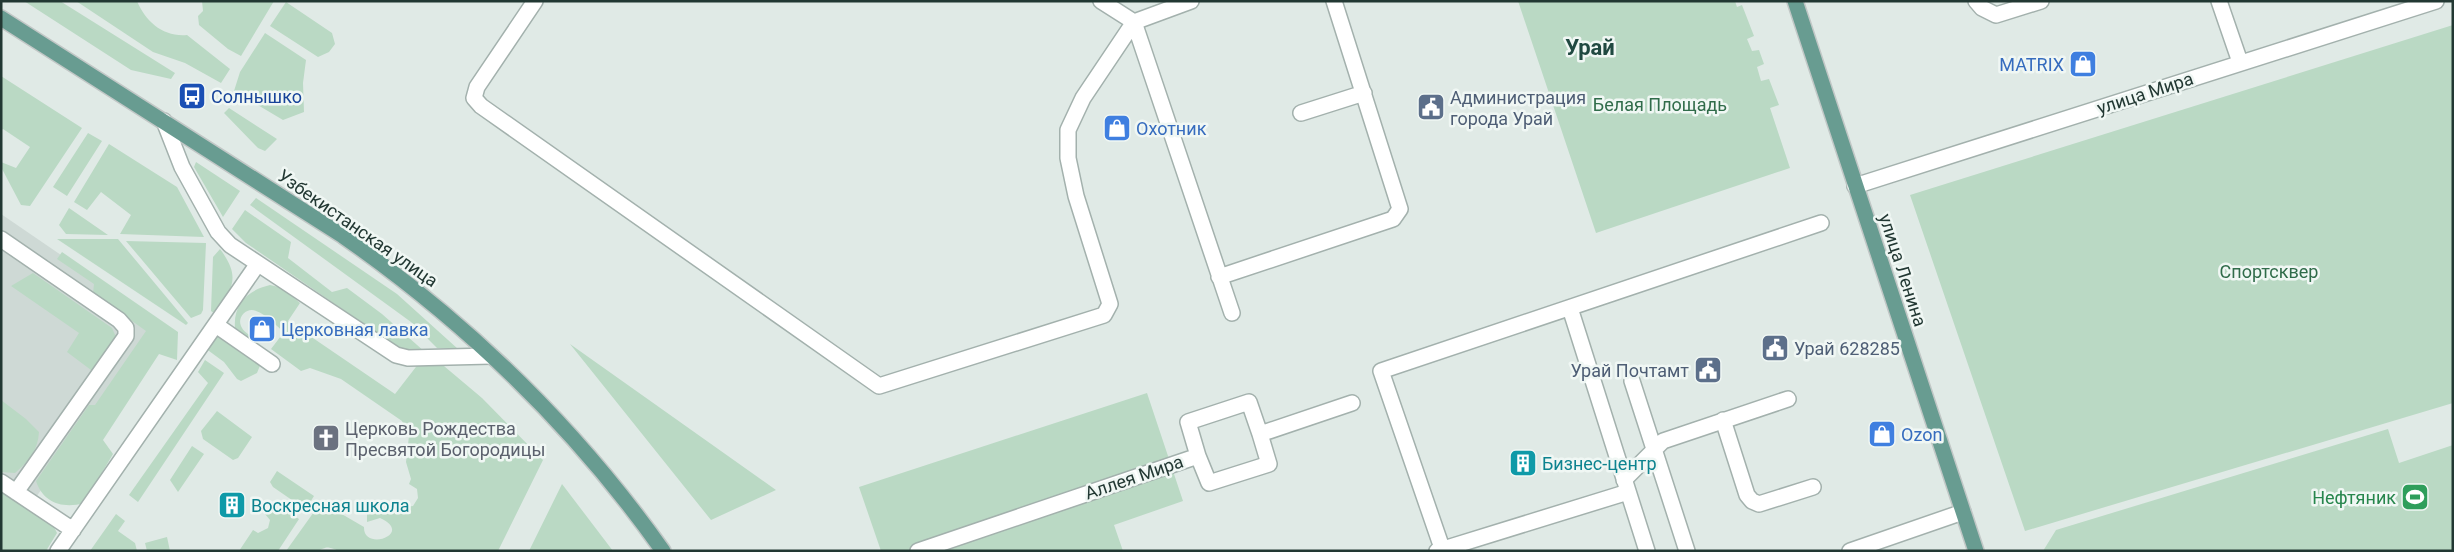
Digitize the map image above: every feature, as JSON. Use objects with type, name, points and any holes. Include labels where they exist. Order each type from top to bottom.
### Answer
[{"type":"main road","name":"улица Ленина","points":[[1795,1],[1976,551]]},
{"type":"main road","name":"Узбекистанская улица","points":[[1,18],[343,236],[397,274],[446,314],[491,356],[587,455],[627,501],[663,551]]},
{"type":"street","points":[[535,1],[477,87],[474,98],[481,106],[879,386],[1104,315],[1110,304],[1076,196],[1068,158],[1068,130],[1083,98],[1134,22],[1191,1]]},
{"type":"street","points":[[1101,1],[1134,22],[1232,313]]},
{"type":"street","points":[[1220,277],[1393,219],[1400,209],[1334,1]]},
{"type":"street","points":[[1976,1],[1982,8],[1996,15],[2041,1]]},
{"type":"street","points":[[2219,1],[2240,62]]},
{"type":"street","name":"улица Мира","points":[[1855,186],[2436,1]]},
{"type":"street","points":[[1301,113],[1364,93]]},
{"type":"street","points":[[164,121],[182,167],[218,232],[230,245],[257,265],[396,355],[408,358],[491,356]]},
{"type":"street","points":[[1788,400],[1663,441],[1654,449],[1626,486],[1441,550],[1381,371],[1821,223]]},
{"type":"street","points":[[1,239],[119,320],[126,328],[126,336],[16,492]]},
{"type":"street","points":[[58,551],[257,265]]},
{"type":"street","points":[[1570,308],[1647,551]]},
{"type":"street","points":[[216,325],[272,364]]},
{"type":"street","points":[[1632,381],[1687,551]]},
{"type":"street","name":"Аллея Мира","points":[[1249,402],[1269,464],[1209,483],[1198,456],[1188,422],[1249,402]]},
{"type":"street","points":[[1260,434],[1352,404]]},
{"type":"street","points":[[1723,420],[1747,495],[1752,501],[1760,504],[1813,486]]},
{"type":"street","name":"Аллея Мира","points":[[918,551],[1198,456]]},
{"type":"street","points":[[1,482],[72,530]]},
{"type":"street","points":[[1850,551],[1963,512]]},
{"type":"shaded area","points":[[1,214],[159,322],[1,547]]},
{"type":"green space","points":[[24,1],[60,1],[175,73],[171,79],[131,70]]},
{"type":"green space","points":[[76,1],[137,1],[150,22],[156,27],[170,33],[187,35],[230,69],[221,83],[185,63],[153,52]]},
{"type":"green space","points":[[202,1],[274,1],[241,56],[228,49],[199,25],[198,16],[203,11]]},
{"type":"green space","name":"Белая Площадь","points":[[1518,1],[1735,1],[1737,7],[1742,5],[1754,36],[1747,39],[1752,51],[1759,50],[1764,64],[1757,67],[1761,81],[1769,79],[1779,105],[1770,108],[1790,168],[1596,233]]},
{"type":"green space","points":[[286,2],[332,33],[335,44],[329,52],[318,57],[270,26]]},
{"type":"green space","name":"Спортсквер","points":[[2453,25],[2453,403],[2025,531],[1910,195]]},
{"type":"green space","points":[[265,33],[306,60],[303,83],[304,112],[283,120],[234,91],[240,72]]},
{"type":"green space","points":[[1,76],[82,128],[30,206],[21,205],[1,167],[1,162],[16,168],[30,147],[3,129],[1,130]]},
{"type":"green space","points":[[229,108],[277,139],[265,151],[258,148],[224,113]]},
{"type":"green space","points":[[88,133],[102,141],[67,196],[53,187]]},
{"type":"green space","points":[[109,144],[177,187],[204,237],[120,234],[131,215],[101,192],[87,210],[74,202]]},
{"type":"green space","points":[[196,162],[240,191],[223,217],[194,167]]},
{"type":"green space","points":[[256,198],[397,294],[458,349],[437,348],[411,322],[250,205]]},
{"type":"green space","points":[[69,208],[108,235],[66,234],[59,225]]},
{"type":"green space","points":[[245,210],[291,242],[288,258],[332,292],[347,288],[382,314],[425,352],[412,352],[396,346],[246,243],[232,229]]},
{"type":"green space","points":[[57,239],[118,239],[188,323],[186,325]]},
{"type":"green space","points":[[126,241],[206,243],[203,310],[201,314],[191,318]]},
{"type":"green space","points":[[220,249],[231,267],[232,282],[226,297],[215,314],[211,311],[213,257]]},
{"type":"green space","points":[[62,252],[178,332],[177,360],[159,354],[103,440],[113,454],[84,503],[76,505],[61,504],[49,499],[39,489],[36,481],[89,405],[95,405],[146,331],[93,293],[94,284],[57,259]]},
{"type":"green space","points":[[33,273],[112,328],[117,339],[95,373],[67,352],[79,333],[11,286]]},
{"type":"green space","points":[[270,285],[283,288],[300,303],[288,321],[395,394],[419,363],[438,361],[482,398],[543,460],[498,551],[339,551],[325,548],[316,551],[286,551],[321,502],[364,527],[366,534],[371,538],[378,539],[385,538],[392,530],[389,524],[380,518],[367,522],[367,512],[378,503],[392,505],[396,502],[404,507],[413,506],[418,498],[417,489],[409,484],[411,479],[406,462],[409,436],[402,421],[341,379],[310,368],[301,371],[271,349],[284,332],[260,313],[249,310],[240,319],[242,328],[252,337],[249,340],[235,328],[235,319],[239,305],[255,290]]},
{"type":"green space","points":[[217,337],[226,337],[261,363],[257,373],[241,381],[237,379],[224,362],[205,348],[210,341]]},
{"type":"green space","points":[[570,344],[776,490],[711,520]]},
{"type":"green space","points":[[205,360],[224,373],[138,502],[129,495],[208,383],[198,372]]},
{"type":"green space","points":[[1147,393],[1183,501],[1114,525],[1123,551],[881,551],[859,487]]},
{"type":"green space","points":[[1,400],[26,419],[39,432],[37,444],[32,455],[15,473],[1,472]]},
{"type":"green space","points":[[217,411],[252,437],[238,458],[233,460],[203,439],[201,431]]},
{"type":"green space","points":[[2388,429],[2399,463],[2453,445],[2453,551],[2043,551],[2056,530]]},
{"type":"green space","points":[[192,446],[204,454],[178,492],[170,480]]},
{"type":"green space","points":[[277,471],[314,496],[309,504],[302,507],[273,487],[270,482]]},
{"type":"green space","points":[[562,484],[613,551],[529,551]]},
{"type":"green space","points":[[1,489],[53,525],[57,533],[46,551],[1,551]]},
{"type":"green space","points":[[273,502],[299,519],[278,551],[239,551],[253,530],[258,533],[268,528],[270,520],[265,514]]},
{"type":"green space","points":[[116,514],[125,521],[118,531],[135,543],[137,551],[90,551]]},
{"type":"green space","points":[[167,537],[170,551],[147,551],[145,543]]},
{"type":"place","name":"MATRIX","points":[[2083,64]]},
{"type":"place","name":"Солнышко","points":[[192,96]]},
{"type":"place","name":"Администрация города Урай","points":[[1431,107]]},
{"type":"place","name":"Охотник","points":[[1117,128]]},
{"type":"place","name":"Церковная лавка","points":[[262,329]]},
{"type":"place","name":"Урай 628285","points":[[1775,348]]},
{"type":"place","name":"Урай Почтамт","points":[[1708,370]]},
{"type":"place","name":"Ozon","points":[[1882,434]]},
{"type":"place","name":"Церковь Рождества Пресвятой Богородицы","points":[[326,438]]},
{"type":"place","name":"Бизнес-центр","points":[[1523,463]]},
{"type":"place","name":"Нефтяник","points":[[2415,497]]},
{"type":"place","name":"Воскресная школа","points":[[232,505]]},
{"type":"district","name":"Урай","points":[[1590,47]]}]
